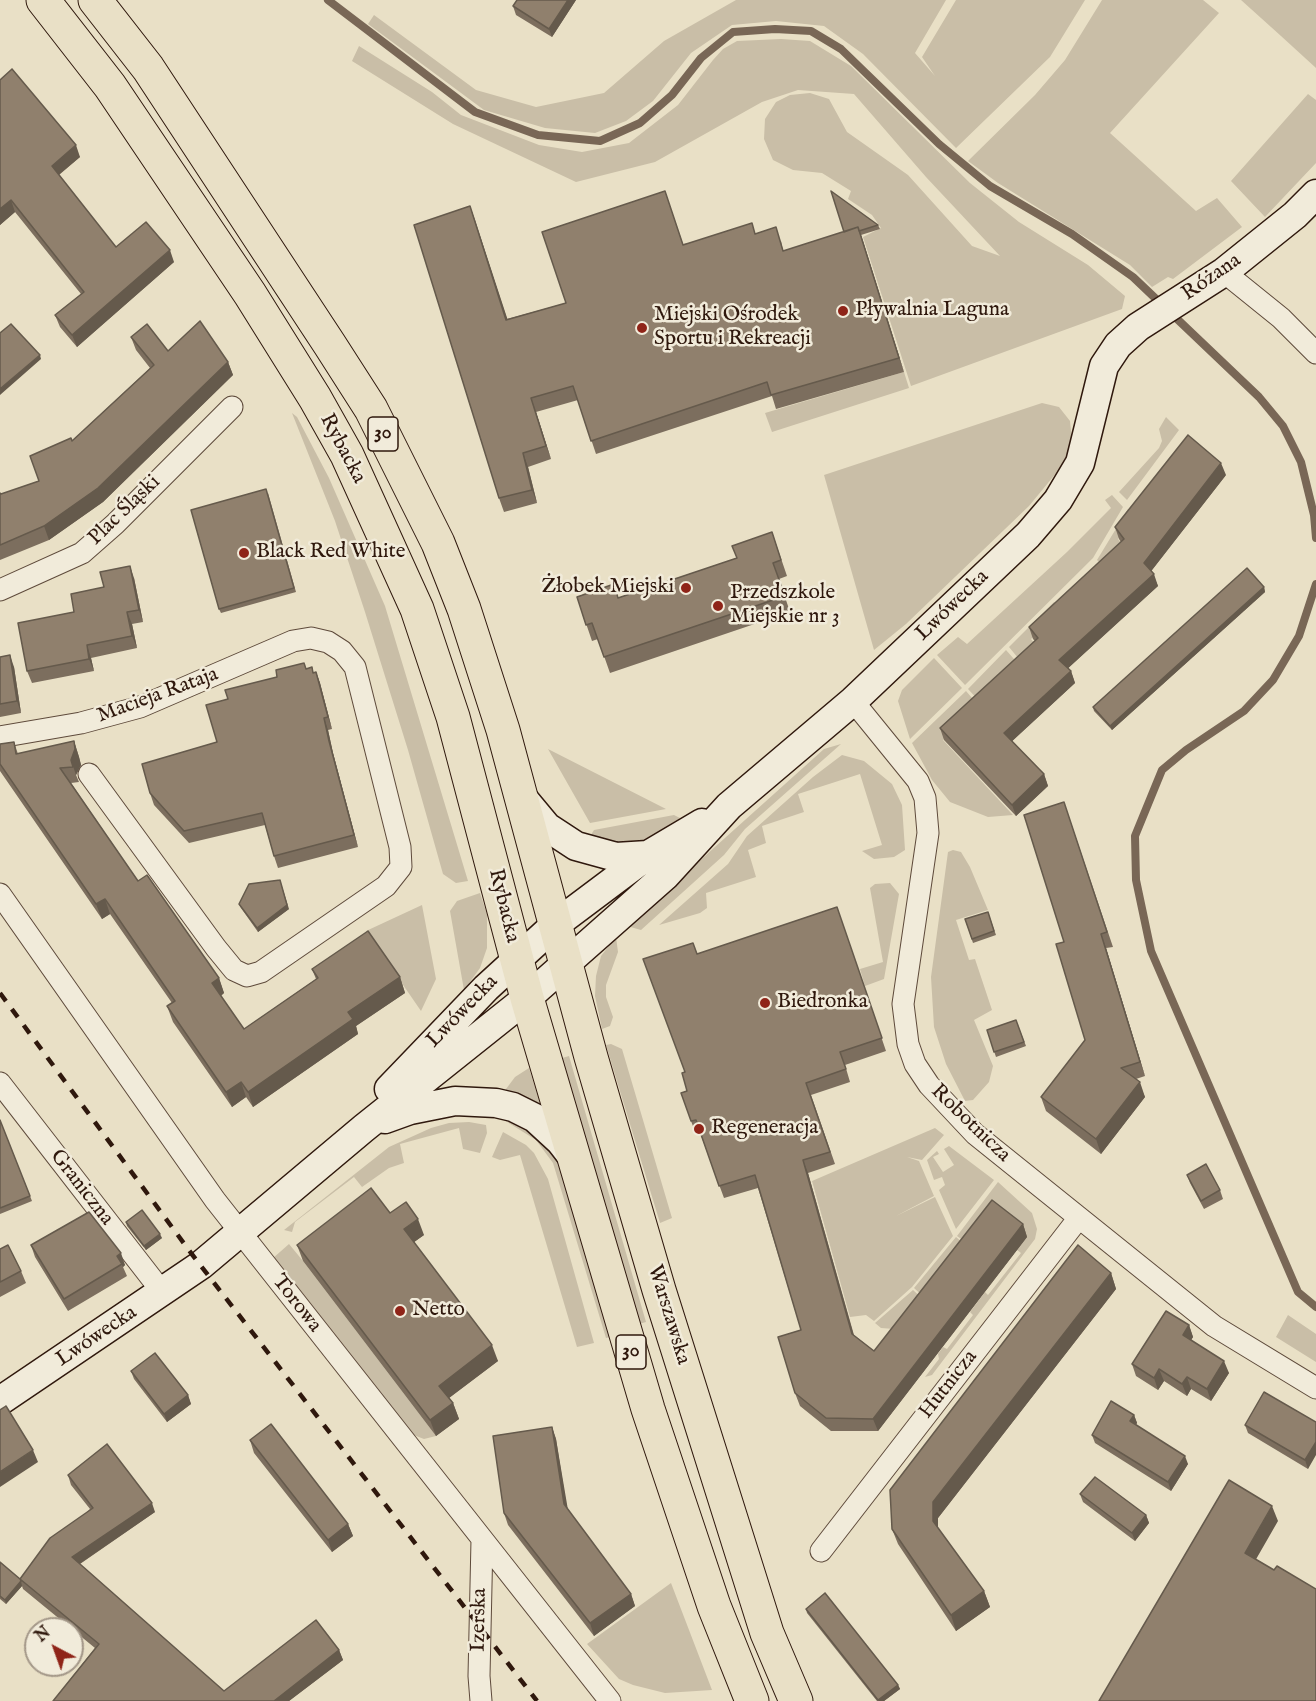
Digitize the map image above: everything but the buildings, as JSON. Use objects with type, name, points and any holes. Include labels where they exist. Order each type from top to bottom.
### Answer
[{"type":"main road","name":"Rybacka","points":[[43,0],[110,86],[250,294],[347,455],[417,609],[453,717],[516,958]]},
{"type":"main road","name":"Rybacka","points":[[95,0],[148,68],[220,174],[370,409],[438,543],[496,709],[556,924]]},
{"type":"main road","name":"Warszawska","points":[[556,924],[659,1290],[749,1579],[767,1633],[796,1701]]},
{"type":"main road","name":"30","points":[[516,958],[648,1409],[680,1510],[714,1606],[752,1701]]},
{"type":"street","name":"Różana","points":[[1106,359],[1138,327],[1224,272],[1316,194]]},
{"type":"street","points":[[1224,272],[1281,318],[1316,353]]},
{"type":"street","name":"Lwówecka","points":[[0,1401],[163,1293],[527,998],[665,876],[729,806],[853,701],[1028,535],[1058,500],[1080,463],[1106,359]]},
{"type":"street","name":"Plac Śląski","points":[[0,590],[82,553],[115,524],[232,406]]},
{"type":"street","name":"Macieja Rataja","points":[[0,738],[81,723],[140,707],[277,647],[311,638],[334,645],[349,657],[355,667],[400,847],[400,867],[386,886],[261,972],[247,976],[234,970],[89,774]]},
{"type":"street","name":"Robotnicza","points":[[853,701],[918,781],[925,798],[928,833],[903,1004],[904,1028],[915,1064],[928,1085],[968,1127],[1078,1219],[1214,1326],[1316,1388]]},
{"type":"street","points":[[519,794],[547,827],[576,846],[616,857],[648,855]]},
{"type":"street","name":"Lwówecka","points":[[303,1178],[462,1011],[516,958],[556,924],[648,855],[729,806]]},
{"type":"street","name":"Torowa","points":[[0,894],[240,1232],[610,1701]]},
{"type":"street","name":"Graniczna","points":[[0,1083],[163,1293]]},
{"type":"street","points":[[364,1128],[391,1116],[434,1104],[455,1101],[496,1103],[513,1107],[535,1119],[560,1141],[577,1163]]},
{"type":"street","name":"Hutnicza","points":[[821,1551],[1078,1219]]},
{"type":"street","name":"Izerska","points":[[481,1701],[479,1676],[482,1540]]},
{"type":"shaded area","points":[[736,0],[946,0],[915,53],[935,76],[922,57],[956,0],[1085,0],[1050,57],[956,148],[863,54],[824,26],[776,21],[732,25],[691,53],[653,101],[626,121],[595,133],[545,128],[484,110],[368,24],[374,15],[476,90],[536,107],[604,93],[664,41]]},
{"type":"shaded area","points":[[1102,0],[1203,0],[1219,13],[1110,133],[1196,211],[1217,198],[1242,227],[1173,279],[1168,277],[1152,287],[1130,265],[998,183],[968,161],[1035,95],[1065,60]]},
{"type":"shaded area","points":[[1241,0],[1316,0],[1316,68],[1281,36]]},
{"type":"shaded area","points":[[781,39],[810,41],[851,66],[970,183],[1019,222],[1088,265],[1125,296],[1122,309],[911,386],[863,237],[881,228],[872,215],[848,199],[851,191],[822,173],[793,170],[773,160],[764,139],[765,119],[776,102],[790,95],[810,93],[829,99],[847,132],[908,175],[972,246],[1000,256],[926,177],[854,94],[798,90],[762,102],[655,162],[576,182],[453,124],[352,61],[359,46],[432,92],[461,115],[539,145],[582,152],[629,143],[678,105],[723,49],[737,41]]},
{"type":"shaded area","points":[[1308,94],[1316,100],[1316,163],[1265,217],[1231,181]]},
{"type":"shaded area","points":[[904,372],[909,388],[772,432],[765,413]]},
{"type":"shaded area","points":[[1042,403],[1059,407],[1070,421],[1072,442],[1062,466],[1029,506],[906,624],[874,650],[824,475]]},
{"type":"shaded area","points":[[292,413],[297,417],[329,478],[385,606],[468,881],[456,883],[443,874],[408,750],[365,612],[335,521]]},
{"type":"shaded area","points":[[1166,417],[1179,430],[1127,500],[1119,492],[1159,448],[1162,441],[1159,429]]},
{"type":"shaded area","points":[[1112,495],[1123,507],[1093,558],[965,685],[937,655],[958,637],[967,644],[1111,508],[1105,500]]},
{"type":"shaded area","points":[[1128,509],[1136,516],[1118,539],[1127,550],[1106,569],[1097,560]]},
{"type":"shaded area","points":[[1054,602],[1061,611],[1031,639],[1040,650],[1023,664],[1009,647]]},
{"type":"shaded area","points":[[1006,650],[1021,667],[981,703],[968,689]]},
{"type":"shaded area","points":[[934,658],[962,688],[910,739],[898,701],[902,690]]},
{"type":"shaded area","points":[[966,691],[979,706],[943,740],[1013,815],[988,817],[950,802],[932,780],[912,743]]},
{"type":"shaded area","points":[[841,744],[745,829],[724,855],[641,930],[627,926],[824,749]]},
{"type":"shaded area","points":[[548,749],[666,809],[590,823]]},
{"type":"shaded area","points":[[842,755],[864,761],[892,784],[902,805],[905,850],[894,857],[874,859],[862,851],[882,845],[860,774],[798,794],[804,812],[762,826],[766,843],[748,850],[756,877],[706,893],[707,908],[700,913],[659,925],[728,864],[747,836],[813,777]]},
{"type":"shaded area","points":[[674,815],[680,818],[643,842],[623,845],[589,838],[594,830]]},
{"type":"shaded area","points":[[953,850],[961,852],[970,867],[988,910],[956,920],[969,960],[975,959],[992,1010],[974,1020],[993,1066],[989,1082],[973,1100],[965,1101],[946,1064],[934,1027],[931,977],[948,852]]},
{"type":"shaded area","points":[[890,883],[899,894],[884,979],[865,986],[860,969],[883,962],[870,888],[875,884]]},
{"type":"shaded area","points":[[480,893],[487,914],[487,948],[480,968],[464,990],[450,911],[457,901]]},
{"type":"shaded area","points":[[422,905],[436,979],[421,1011],[366,931]]},
{"type":"shaded area","points":[[616,937],[618,952],[606,985],[606,997],[613,1017],[610,1026],[602,1029],[595,996],[596,976],[601,956]]},
{"type":"shaded area","points":[[611,1044],[622,1049],[672,1218],[660,1223],[606,1045]]},
{"type":"shaded area","points":[[569,1056],[646,1322],[639,1324],[559,1059]]},
{"type":"shaded area","points":[[529,1068],[542,1109],[503,1093],[515,1077]]},
{"type":"shaded area","points":[[504,1114],[512,1116],[555,1150],[611,1337],[606,1338],[553,1163],[536,1140],[504,1120]]},
{"type":"shaded area","points":[[469,1122],[486,1125],[487,1133],[480,1153],[463,1149],[459,1128],[400,1144],[404,1163],[389,1168],[362,1187],[354,1177],[295,1222],[292,1232],[284,1230],[389,1147],[431,1128],[449,1123]]},
{"type":"shaded area","points":[[935,1128],[944,1135],[922,1160],[907,1157],[919,1161],[934,1196],[896,1216],[935,1197],[953,1236],[912,1287],[874,1321],[866,1315],[850,1317],[812,1181]]},
{"type":"shaded area","points":[[503,1132],[526,1145],[534,1153],[548,1179],[594,1343],[577,1347],[520,1155],[500,1160],[492,1157]]},
{"type":"shaded area","points":[[949,1146],[994,1180],[956,1229],[939,1190],[945,1185],[942,1177],[934,1180],[927,1160],[937,1151],[939,1154],[933,1157],[943,1172],[954,1165],[944,1149]]},
{"type":"shaded area","points":[[998,1182],[1032,1213],[1037,1229],[1035,1239],[932,1375],[925,1377],[939,1359],[938,1354],[943,1347],[947,1349],[973,1315],[970,1312],[985,1292],[988,1295],[1021,1253],[1017,1250],[968,1244],[957,1236]]},
{"type":"shaded area","points":[[956,1237],[968,1247],[927,1300],[914,1288]]},
{"type":"shaded area","points":[[289,1244],[436,1436],[424,1439],[411,1434],[272,1259]]},
{"type":"shaded area","points":[[913,1290],[926,1302],[894,1329],[881,1328],[875,1323]]},
{"type":"shaded area","points":[[1288,1315],[1316,1334],[1316,1362],[1276,1337]]},
{"type":"shaded area","points":[[671,1583],[712,1690],[665,1693],[633,1685],[619,1679],[587,1644]]},
{"type":"waterway","points":[[328,0],[475,112],[538,135],[600,141],[640,123],[672,95],[701,58],[733,32],[775,29],[811,31],[841,49],[939,144],[990,186],[1072,234],[1133,277],[1259,397],[1283,426],[1301,462],[1314,515],[1316,538]]},
{"type":"waterway","points":[[1316,584],[1299,636],[1273,680],[1244,711],[1186,750],[1162,770],[1135,836],[1136,880],[1151,951],[1298,1292],[1316,1307]]},
{"type":"railway","points":[[0,993],[191,1253],[537,1701]]},
{"type":"place","name":"Pływalnia Laguna","points":[[843,311]]},
{"type":"place","name":"Miejski Ośrodek Sportu i Rekreacji","points":[[642,328]]},
{"type":"place","name":"Black Red White","points":[[244,553]]},
{"type":"place","name":"Żłobek Miejski","points":[[686,588]]},
{"type":"place","name":"Przedszkole Miejskie nr 3","points":[[718,606]]},
{"type":"place","name":"Biedronka","points":[[765,1003]]},
{"type":"place","name":"Regeneracja","points":[[699,1129]]},
{"type":"place","name":"Netto","points":[[400,1311]]}]
